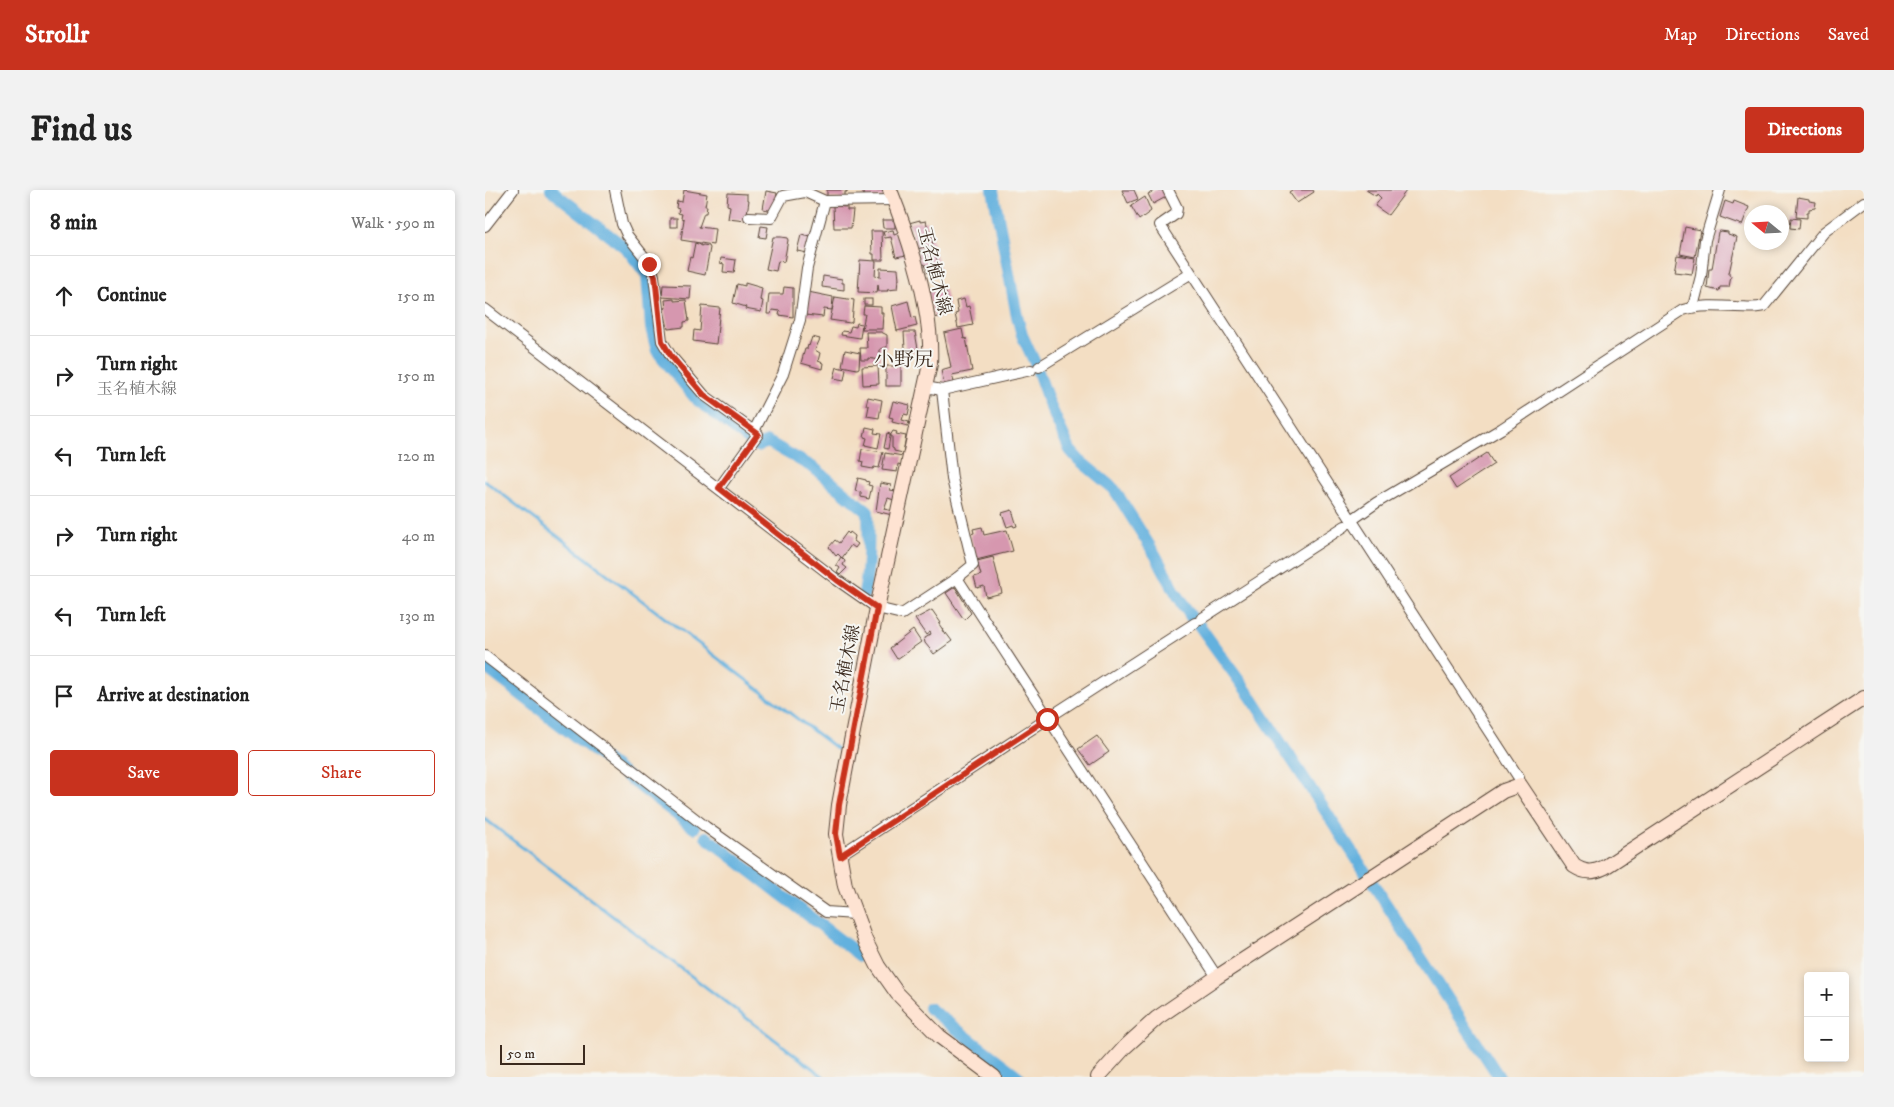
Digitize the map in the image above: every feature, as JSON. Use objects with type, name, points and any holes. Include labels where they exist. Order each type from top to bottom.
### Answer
[{"type":"street","points":[[485,226],[513,190]]},
{"type":"street","points":[[615,190],[621,224],[649,264],[655,276],[662,341],[671,356],[704,395],[758,434],[719,488]]},
{"type":"street","points":[[1168,190],[1177,208],[1176,214],[1160,225],[1519,778],[1520,785],[1574,866],[1587,872],[1595,872],[1605,867],[1864,698]]},
{"type":"street","points":[[1693,307],[1701,276],[1705,240],[1720,190]]},
{"type":"street","points":[[749,217],[771,218],[783,196],[805,192],[825,201],[892,195]]},
{"type":"street","name":"玉名植木線","points":[[892,195],[916,271],[930,329],[930,364],[877,608],[839,805],[836,834],[845,886],[878,966],[897,993],[939,1036],[994,1077]]},
{"type":"street","points":[[754,431],[783,374],[800,320],[807,268],[825,201]]},
{"type":"street","points":[[1356,518],[1376,503],[1501,429],[1683,310],[1693,307],[1734,306],[1755,308],[1764,306],[1824,232],[1864,202]]},
{"type":"street","points":[[925,387],[942,390],[1035,368],[1191,274]]},
{"type":"street","points":[[485,309],[837,580],[877,608],[902,614],[957,578],[973,564],[952,479],[942,390]]},
{"type":"street","points":[[840,856],[1345,526]]},
{"type":"street","points":[[957,578],[1217,977]]},
{"type":"street","points":[[485,656],[706,827],[818,907],[826,912],[855,914]]},
{"type":"street","points":[[1098,1077],[1126,1046],[1157,1018],[1503,791],[1520,785]]},
{"type":"building","points":[[684,190],[707,194],[706,213],[704,213],[699,227],[715,229],[713,245],[681,240],[684,219],[681,218],[682,214],[678,213],[679,209],[676,208],[677,201],[682,202]]},
{"type":"building","points":[[827,190],[847,190],[845,192],[845,199],[827,198]]},
{"type":"building","points":[[884,190],[887,196],[866,200],[862,191]]},
{"type":"building","points":[[1122,190],[1134,190],[1138,199],[1128,203]]},
{"type":"building","points":[[1156,190],[1163,190],[1166,197],[1153,204],[1148,194]]},
{"type":"building","points":[[1292,190],[1313,190],[1314,192],[1297,203],[1289,192]]},
{"type":"building","points":[[1366,190],[1406,191],[1388,215],[1375,206],[1381,198],[1377,194],[1376,196]]},
{"type":"building","points":[[766,191],[777,193],[774,211],[763,209]]},
{"type":"building","points":[[728,193],[747,194],[747,200],[749,200],[746,221],[728,219],[730,206],[727,205]]},
{"type":"building","points":[[1145,197],[1151,211],[1139,220],[1131,206]]},
{"type":"building","points":[[1798,197],[1816,202],[1815,208],[1809,209],[1809,212],[1807,212],[1807,218],[1796,217]]},
{"type":"building","points":[[1725,201],[1733,204],[1734,201],[1744,205],[1742,225],[1720,217]]},
{"type":"building","points":[[833,206],[847,207],[847,210],[853,210],[851,228],[834,228]]},
{"type":"building","points":[[670,218],[677,218],[677,227],[670,227]]},
{"type":"building","points":[[1791,218],[1800,219],[1799,229],[1790,228]]},
{"type":"building","points":[[882,220],[895,220],[895,228],[883,228]]},
{"type":"building","points":[[920,220],[920,222],[926,221],[929,232],[931,232],[933,245],[917,249],[909,223]]},
{"type":"building","points":[[761,226],[768,227],[766,238],[759,237]]},
{"type":"building","points":[[1685,227],[1700,230],[1695,257],[1680,254]]},
{"type":"building","points":[[893,230],[894,235],[899,233],[906,255],[896,257],[891,237],[885,238],[883,232]]},
{"type":"building","points":[[871,231],[882,231],[883,260],[874,260]]},
{"type":"building","points":[[1718,232],[1728,232],[1728,234],[1737,237],[1729,273],[1731,276],[1729,287],[1720,287],[1719,291],[1707,288],[1709,269],[1712,269]]},
{"type":"building","points":[[801,235],[811,237],[808,253],[797,251]]},
{"type":"building","points":[[773,237],[787,238],[788,240],[784,262],[778,261],[776,271],[766,269]]},
{"type":"building","points":[[695,243],[701,246],[709,246],[710,248],[705,275],[687,271]]},
{"type":"building","points":[[934,248],[940,270],[928,273],[925,264],[920,266],[916,253]]},
{"type":"building","points":[[1677,255],[1695,258],[1692,274],[1674,272]]},
{"type":"building","points":[[721,258],[736,260],[734,273],[723,272],[724,264],[720,263]]},
{"type":"building","points":[[860,260],[876,261],[875,276],[880,277],[880,268],[898,269],[899,280],[897,289],[879,291],[878,285],[877,293],[858,292]]},
{"type":"building","points":[[823,276],[842,279],[844,290],[822,287]]},
{"type":"building","points":[[745,283],[762,288],[760,300],[763,301],[761,312],[745,309],[746,307],[733,303],[737,284],[745,286]]},
{"type":"building","points":[[663,285],[691,286],[690,299],[662,297]]},
{"type":"building","points":[[784,287],[793,288],[793,317],[779,315],[780,311],[772,310],[771,314],[767,314],[769,294],[783,294]]},
{"type":"building","points":[[945,290],[950,313],[934,318],[928,292]]},
{"type":"building","points":[[808,292],[833,297],[832,310],[824,309],[823,317],[805,315]]},
{"type":"building","points":[[835,297],[854,300],[852,322],[830,320]]},
{"type":"building","points":[[674,299],[674,301],[686,300],[689,321],[684,322],[684,327],[668,329],[664,309],[666,308],[665,300]]},
{"type":"building","points":[[864,299],[872,299],[872,305],[864,305]]},
{"type":"building","points":[[964,299],[966,307],[969,306],[973,325],[958,328],[955,314],[958,313],[956,301]]},
{"type":"building","points":[[908,301],[912,318],[915,317],[917,326],[897,331],[892,306]]},
{"type":"building","points":[[702,306],[720,308],[716,344],[693,341],[694,330],[700,331]]},
{"type":"building","points":[[864,306],[881,307],[881,313],[883,313],[882,329],[862,329],[865,314],[863,314]]},
{"type":"building","points":[[857,323],[862,324],[860,338],[841,335],[842,331],[849,332],[851,326],[856,327]]},
{"type":"building","points":[[962,329],[964,339],[966,338],[972,371],[952,375],[954,382],[944,384],[941,370],[951,367],[944,333]]},
{"type":"building","points":[[866,332],[881,332],[887,335],[887,347],[880,349],[880,360],[868,358],[868,360],[861,360],[860,348],[867,348]]},
{"type":"building","points":[[904,332],[915,332],[918,349],[916,351],[904,353]]},
{"type":"building","points":[[812,337],[820,339],[815,350],[820,353],[818,361],[823,363],[822,369],[801,363],[805,349],[809,346]]},
{"type":"building","points":[[845,350],[860,353],[859,368],[842,366]]},
{"type":"building","points":[[878,366],[879,384],[863,385],[862,367]]},
{"type":"building","points":[[886,366],[901,366],[901,386],[886,386]]},
{"type":"building","points":[[837,367],[846,369],[844,380],[834,378]]},
{"type":"building","points":[[868,397],[882,400],[879,418],[867,416],[869,406],[866,405]]},
{"type":"building","points":[[893,401],[910,405],[908,415],[904,414],[902,420],[909,422],[908,426],[892,422],[893,418],[889,417]]},
{"type":"building","points":[[866,427],[875,429],[874,433],[881,434],[878,448],[865,445],[867,438],[864,437]]},
{"type":"building","points":[[893,431],[897,432],[896,434],[906,436],[903,453],[894,451],[892,448],[892,436],[890,436]]},
{"type":"building","points":[[887,433],[890,434],[888,449],[884,448]]},
{"type":"building","points":[[862,449],[883,452],[879,468],[862,467],[863,462],[860,461]]},
{"type":"building","points":[[885,453],[903,456],[902,465],[898,464],[897,472],[882,470]]},
{"type":"building","points":[[1487,453],[1494,464],[1456,489],[1449,478]]},
{"type":"building","points":[[858,478],[866,480],[869,482],[868,485],[872,486],[869,499],[861,497],[861,492],[855,491]]},
{"type":"building","points":[[880,483],[891,485],[890,490],[896,491],[894,500],[888,498],[884,509],[893,511],[892,515],[876,511]]},
{"type":"building","points":[[1012,510],[1017,526],[1007,527],[1002,513]]},
{"type":"building","points":[[982,527],[984,535],[1007,530],[1013,551],[976,560],[970,534],[974,533],[973,529]]},
{"type":"building","points":[[847,532],[855,536],[854,541],[858,544],[855,548],[851,545],[842,558],[838,554],[836,556],[829,547],[835,540],[839,543]]},
{"type":"building","points":[[841,557],[845,561],[843,565],[847,568],[840,575],[837,573],[840,568],[836,565]]},
{"type":"building","points":[[993,557],[1002,593],[986,597],[984,586],[977,588],[974,577],[981,575],[977,561]]},
{"type":"building","points":[[955,587],[971,613],[965,619],[946,593]]},
{"type":"building","points":[[932,610],[941,623],[939,624],[945,635],[946,633],[952,641],[934,654],[925,643],[924,638],[931,634],[930,632],[926,635],[915,619]]},
{"type":"building","points":[[913,630],[921,642],[897,659],[890,648]]},
{"type":"building","points":[[1097,736],[1109,752],[1090,765],[1078,749]]},
{"type":"waterway","points":[[551,190],[627,249],[647,275],[651,328],[657,351],[696,399],[757,446],[768,442],[814,468],[868,512],[867,574],[864,594]]},
{"type":"waterway","points":[[993,190],[1022,335],[1070,450],[1079,460],[1114,489],[1191,617],[1196,621],[1251,697],[1499,1077]]},
{"type":"waterway","points":[[485,481],[837,749]]},
{"type":"waterway","points":[[485,667],[694,828]]},
{"type":"waterway","points":[[485,819],[824,1077]]},
{"type":"waterway","points":[[706,837],[861,956]]},
{"type":"waterway","points":[[929,1008],[1019,1077]]},
{"type":"district","name":"小野尻","points":[[904,360]]},
{"type":"route","points":[[649,264],[655,276],[662,341],[671,356],[704,395],[758,434],[719,488],[837,580],[877,608],[839,805],[836,834],[840,856],[1047,719]]}]
